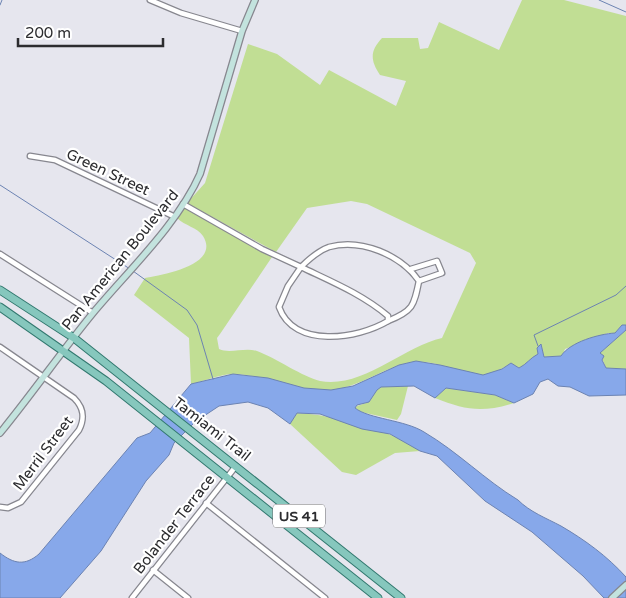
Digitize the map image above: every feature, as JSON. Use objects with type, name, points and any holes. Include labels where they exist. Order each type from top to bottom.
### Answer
[{"type":"main road","name":"Tamiami Trail","points":[[0,290],[74,338],[401,598]]},
{"type":"main road","name":"Tamiami Trail","points":[[0,307],[65,350],[228,477],[378,598]]},
{"type":"street","points":[[150,0],[181,13],[242,31]]},
{"type":"street","name":"Pan American Boulevard","points":[[0,433],[93,313],[126,276],[183,204],[200,174],[242,31],[254,0]]},
{"type":"street","name":"Green Street","points":[[30,156],[55,160],[173,216]]},
{"type":"street","points":[[183,204],[262,249],[353,292],[379,308],[388,316],[388,320]]},
{"type":"street","points":[[356,245],[379,251],[411,269],[419,281],[414,304],[406,314],[388,320],[378,327],[324,337],[303,332],[290,325],[282,317],[279,308],[288,286],[301,267],[313,256],[330,247],[356,245]]},
{"type":"street","points":[[0,254],[93,313]]},
{"type":"street","points":[[411,269],[437,261],[442,274],[419,281]]},
{"type":"street","name":"Merril Street","points":[[0,347],[77,401],[83,414],[83,422],[74,437],[22,502],[8,508],[0,507]]},
{"type":"street","name":"Bolander Terrace","points":[[132,598],[236,466]]},
{"type":"street","points":[[206,504],[325,598]]},
{"type":"street","points":[[153,570],[188,598]]},
{"type":"street","points":[[612,598],[626,585]]},
{"type":"green space","points":[[522,0],[564,0],[626,16],[626,325],[622,325],[615,333],[608,333],[565,349],[562,356],[544,357],[541,344],[537,348],[538,354],[519,368],[511,363],[486,375],[476,375],[433,363],[416,362],[396,366],[355,384],[333,390],[309,389],[236,374],[219,376],[191,384],[189,338],[134,295],[145,278],[187,267],[204,254],[206,246],[203,236],[177,218],[184,208],[272,257],[217,338],[219,349],[228,351],[257,351],[306,376],[320,381],[336,382],[351,379],[382,366],[427,343],[442,338],[476,263],[470,253],[367,204],[351,201],[307,208],[276,252],[187,203],[205,183],[248,44],[277,54],[320,85],[329,70],[396,106],[406,81],[380,75],[374,65],[373,51],[382,38],[418,38],[420,49],[428,48],[439,22],[499,50]]},
{"type":"green space","points":[[626,330],[626,369],[606,368],[600,353]]},
{"type":"green space","points":[[408,386],[401,414],[397,420],[361,412],[355,408],[369,402],[381,387]]},
{"type":"green space","points":[[446,388],[495,395],[514,403],[492,408],[474,409],[435,398]]},
{"type":"green space","points":[[297,413],[312,414],[361,424],[393,436],[420,451],[395,453],[356,475],[342,472],[290,424]]},
{"type":"water","points":[[622,325],[626,325],[626,330],[600,353],[604,356],[602,360],[606,368],[626,369],[626,395],[589,396],[570,387],[558,386],[548,379],[540,382],[533,394],[514,403],[495,395],[446,388],[435,398],[414,386],[381,387],[369,402],[357,405],[355,408],[369,415],[407,425],[424,432],[528,508],[587,543],[626,577],[626,598],[604,598],[583,576],[532,532],[485,501],[437,456],[420,451],[390,434],[362,429],[320,414],[297,413],[290,424],[268,408],[248,402],[219,406],[195,422],[174,443],[169,455],[146,481],[101,551],[60,598],[0,598],[0,553],[20,562],[34,558],[39,554],[137,438],[150,433],[191,384],[233,374],[268,378],[304,388],[331,390],[353,386],[399,365],[416,361],[483,375],[502,369],[511,363],[519,368],[538,354],[537,348],[541,344],[544,357],[561,356],[565,351],[578,343],[593,337],[615,333]]},
{"type":"waterway","points":[[0,5],[2,0]]},
{"type":"waterway","points":[[599,0],[626,12]]},
{"type":"waterway","points":[[0,185],[130,269]]},
{"type":"waterway","points":[[133,271],[187,310],[197,325],[213,379]]},
{"type":"waterway","points":[[538,346],[534,335],[616,295],[626,286]]}]
